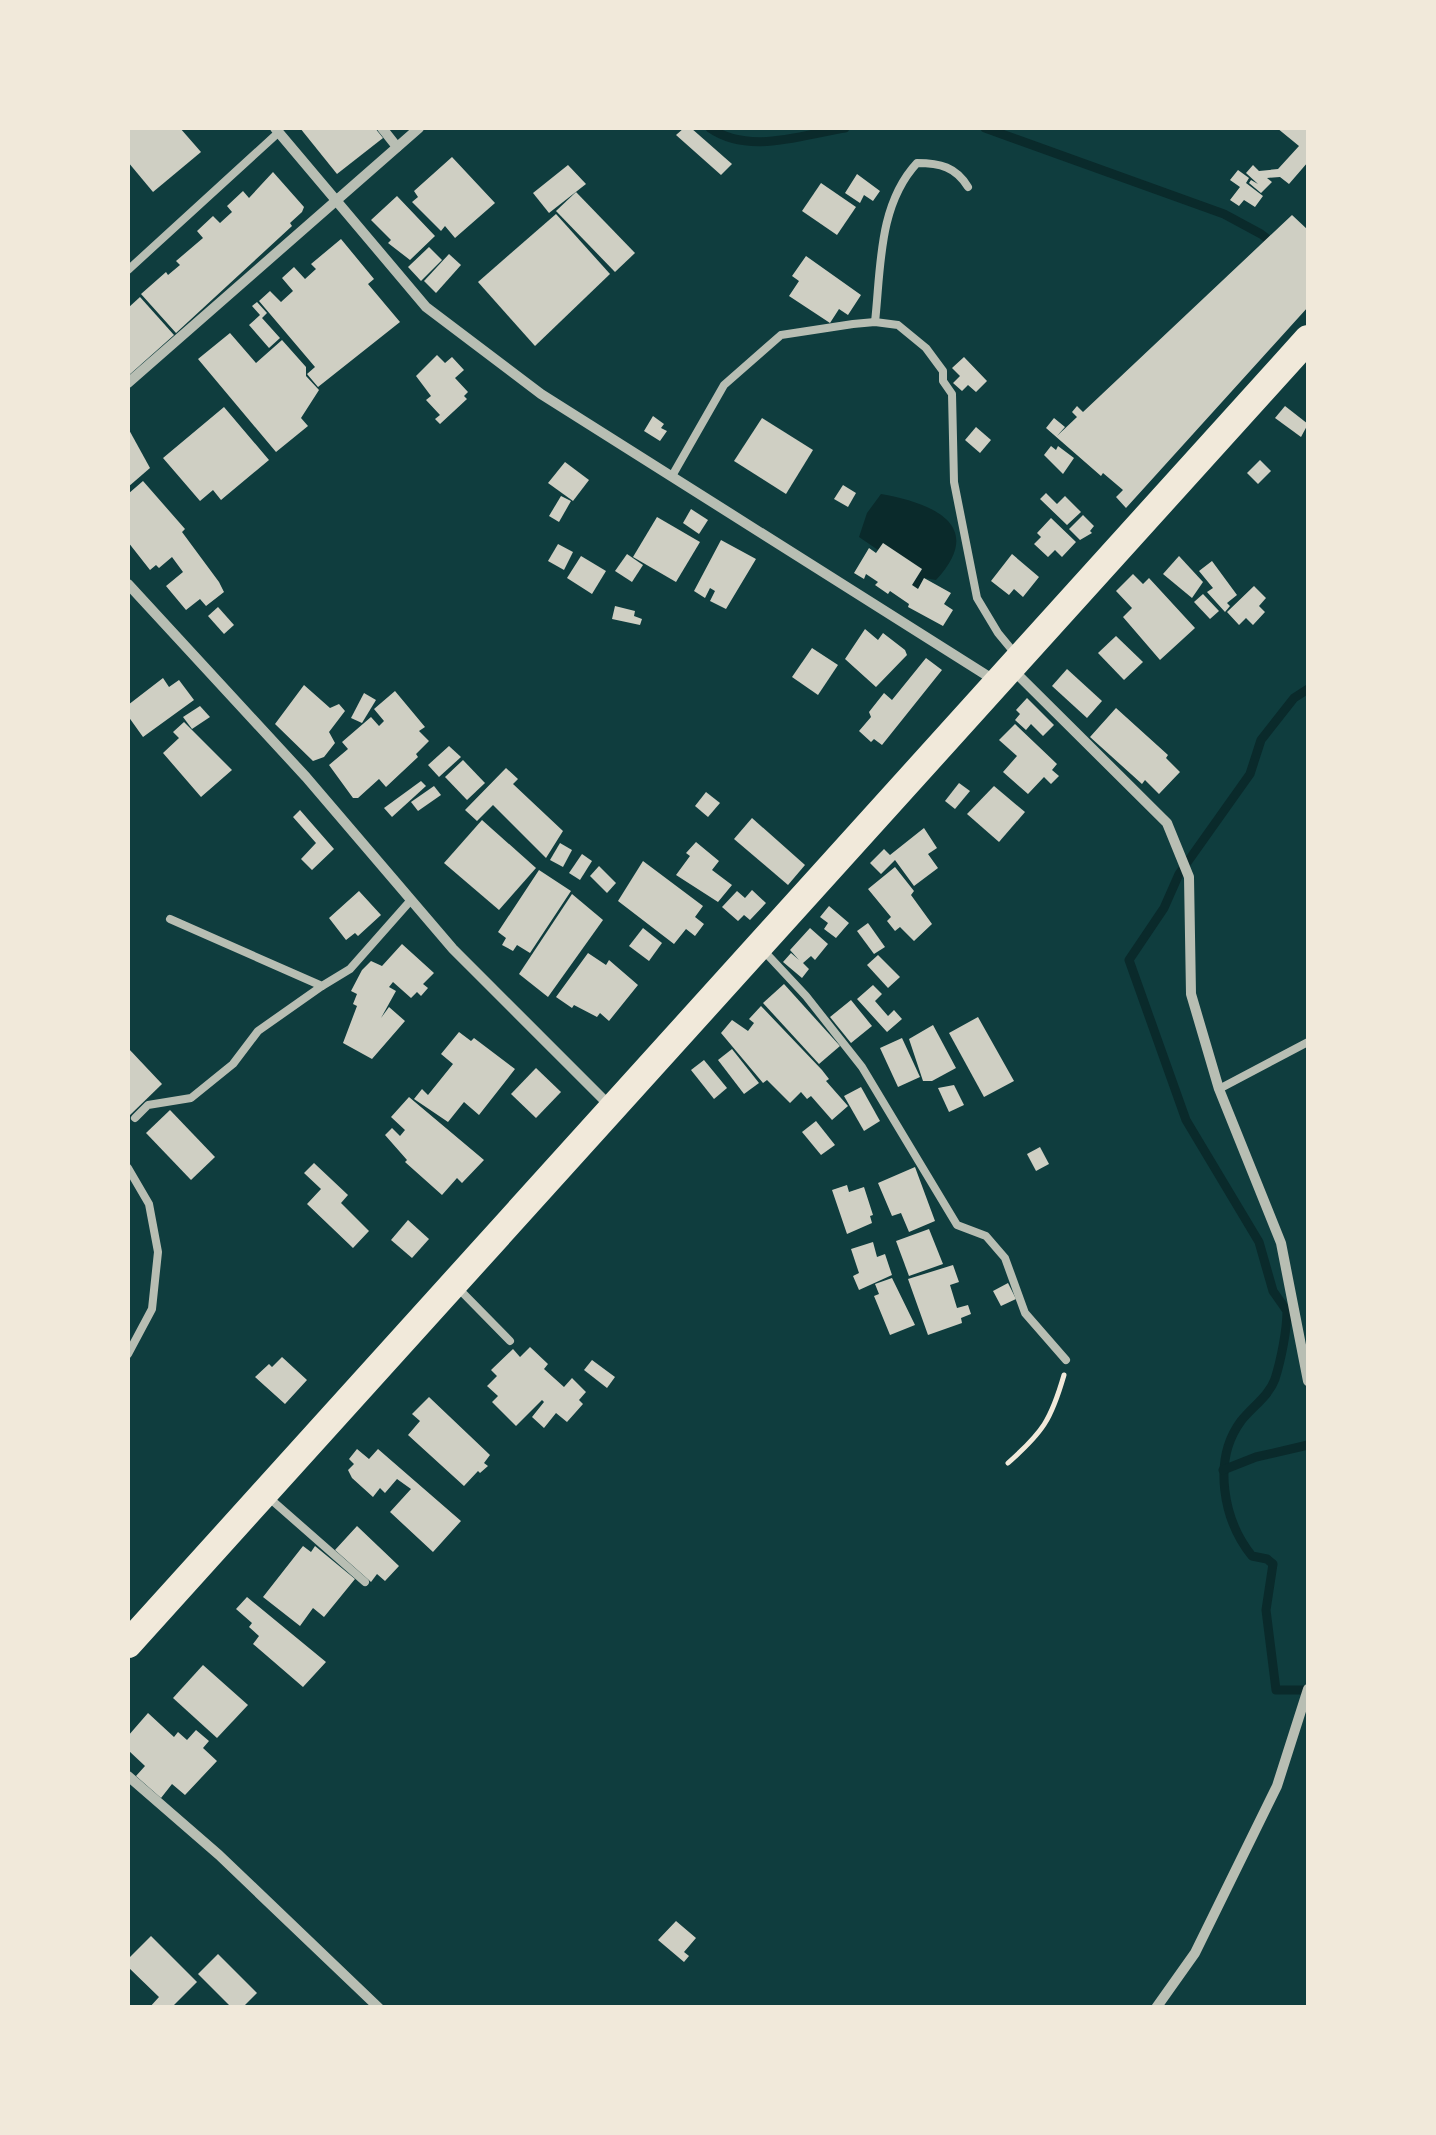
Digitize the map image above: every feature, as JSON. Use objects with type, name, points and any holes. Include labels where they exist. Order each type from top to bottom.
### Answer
[{"type":"highway","points":[[128,1644],[1308,340]]},
{"type":"street","points":[[382,128],[397,147]]},
{"type":"street","points":[[128,383],[419,128]]},
{"type":"street","points":[[277,130],[426,307],[541,394],[672,476],[1010,670],[1167,823],[1189,877],[1190,994],[1218,1090],[1281,1242],[1308,1380]]},
{"type":"street","points":[[128,584],[306,777],[452,948],[612,1109]]},
{"type":"street","points":[[1156,2008],[1195,1953],[1277,1786],[1308,1690]]},
{"type":"street","points":[[128,1776],[220,1856],[379,2008]]},
{"type":"lane","points":[[128,270],[277,130]]},
{"type":"lane","points":[[875,322],[884,228],[901,180],[917,163],[936,163],[959,172],[968,187]]},
{"type":"lane","points":[[672,476],[724,385],[780,336],[875,322],[898,326],[926,348],[943,371],[943,381],[952,394],[954,482],[977,598],[998,633],[1010,670]]},
{"type":"lane","points":[[135,1118],[148,1105],[191,1098],[233,1064],[258,1031],[350,969],[412,900]]},
{"type":"lane","points":[[170,919],[322,986]]},
{"type":"lane","points":[[760,946],[862,1067],[957,1225],[986,1236],[1005,1258],[1025,1313],[1066,1360]]},
{"type":"lane","points":[[1218,1090],[1308,1042]]},
{"type":"lane","points":[[128,1168],[149,1204],[158,1252],[152,1309],[128,1354]]},
{"type":"lane","points":[[454,1284],[510,1341]]},
{"type":"lane","points":[[264,1494],[365,1582]]},
{"type":"path","points":[[1008,1463],[1041,1434],[1055,1405],[1066,1360]]},
{"type":"water","points":[[881,494],[918,503],[947,520],[956,545],[936,580],[924,578],[918,589],[912,585],[922,569],[883,543],[878,550],[859,537],[867,513]]},
{"type":"building","points":[[128,128],[180,128],[201,152],[153,192],[128,162]]},
{"type":"building","points":[[300,128],[375,128],[383,138],[337,174]]},
{"type":"building","points":[[691,128],[732,164],[721,175],[676,135]]},
{"type":"building","points":[[1277,128],[1308,128],[1308,162],[1289,184],[1280,177],[1267,178],[1272,182],[1261,193],[1249,183],[1251,180],[1258,184],[1246,173],[1253,165],[1259,171],[1278,169],[1299,146]]},
{"type":"building","points":[[452,157],[495,203],[455,238],[445,226],[441,231],[412,202],[418,197],[414,191]]},
{"type":"building","points":[[568,165],[586,184],[549,213],[533,193]]},
{"type":"building","points":[[1238,170],[1249,178],[1246,183],[1263,196],[1255,207],[1244,200],[1239,206],[1230,200],[1240,187],[1230,180]]},
{"type":"building","points":[[273,172],[304,207],[302,212],[290,223],[292,226],[176,333],[141,294],[180,265],[176,261],[203,238],[197,231],[213,216],[220,223],[232,212],[227,206],[243,191],[249,198]]},
{"type":"building","points":[[857,174],[880,191],[873,201],[864,195],[860,203],[845,193]]},
{"type":"building","points":[[821,183],[856,207],[837,235],[802,211]]},
{"type":"building","points":[[576,192],[635,253],[615,272],[556,211]]},
{"type":"building","points":[[397,196],[435,236],[410,260],[388,243],[391,240],[371,220]]},
{"type":"building","points":[[556,214],[610,274],[535,346],[478,282]]},
{"type":"building","points":[[1292,215],[1308,230],[1308,307],[1126,508],[1116,497],[1123,490],[1046,428],[1054,418],[1065,427],[1057,436],[1077,417],[1072,412],[1077,406],[1083,412]]},
{"type":"building","points":[[341,239],[374,279],[368,284],[400,322],[318,387],[307,374],[315,367],[259,301],[270,291],[281,302],[293,291],[282,278],[294,267],[305,279],[316,269],[311,264]]},
{"type":"building","points":[[429,247],[442,260],[421,281],[408,267]]},
{"type":"building","points":[[449,254],[461,265],[436,293],[424,281]]},
{"type":"building","points":[[806,256],[861,295],[848,315],[839,309],[830,323],[789,296],[799,281],[792,276]]},
{"type":"building","points":[[140,297],[174,335],[128,376],[128,308]]},
{"type":"building","points":[[257,302],[267,313],[262,318],[280,338],[269,348],[249,325],[260,315],[252,306]]},
{"type":"building","points":[[230,333],[256,363],[282,340],[306,367],[306,376],[319,390],[301,418],[308,426],[276,452],[198,359]]},
{"type":"building","points":[[437,355],[445,363],[452,357],[464,370],[455,378],[468,392],[464,396],[467,399],[440,424],[435,419],[440,415],[426,400],[431,396],[416,376]]},
{"type":"building","points":[[964,357],[987,381],[976,392],[968,385],[962,391],[953,383],[960,376],[952,368]]},
{"type":"building","points":[[1285,406],[1308,424],[1301,437],[1275,418]]},
{"type":"building","points":[[224,407],[269,460],[221,500],[213,490],[200,501],[163,458]]},
{"type":"building","points":[[653,416],[667,431],[660,441],[644,431]]},
{"type":"building","points":[[762,418],[813,450],[786,494],[734,461]]},
{"type":"building","points":[[976,427],[991,440],[980,453],[965,440]]},
{"type":"building","points":[[128,428],[150,468],[128,487]]},
{"type":"building","points":[[1051,446],[1056,450],[1058,446],[1074,458],[1063,474],[1044,455]]},
{"type":"building","points":[[1260,460],[1271,471],[1258,484],[1247,473]]},
{"type":"building","points":[[565,462],[589,480],[573,501],[548,483]]},
{"type":"building","points":[[143,481],[185,529],[182,532],[219,582],[224,592],[206,606],[200,599],[186,610],[166,586],[183,572],[172,557],[150,570],[128,542],[128,494]]},
{"type":"building","points":[[843,485],[856,493],[848,507],[834,499]]},
{"type":"building","points":[[1046,493],[1057,504],[1065,496],[1081,512],[1067,525],[1040,499]]},
{"type":"building","points":[[561,496],[571,501],[559,522],[549,516]]},
{"type":"building","points":[[691,509],[708,520],[699,534],[683,523]]},
{"type":"building","points":[[1083,515],[1094,526],[1092,533],[1080,540],[1069,529]]},
{"type":"building","points":[[657,517],[700,542],[676,582],[633,557]]},
{"type":"building","points":[[1051,518],[1076,542],[1062,557],[1055,550],[1048,557],[1034,544],[1041,537],[1037,533]]},
{"type":"building","points":[[721,540],[756,559],[726,609],[710,601],[715,591],[710,588],[705,598],[694,591]]},
{"type":"building","points":[[883,543],[922,569],[912,585],[918,589],[924,578],[951,593],[944,604],[953,610],[943,626],[908,607],[890,591],[888,594],[866,574],[864,579],[854,573],[869,548],[876,553]]},
{"type":"building","points":[[558,544],[573,552],[564,570],[548,561]]},
{"type":"building","points":[[627,554],[643,565],[632,582],[615,571]]},
{"type":"building","points":[[1012,554],[1039,577],[1023,597],[1014,589],[1009,595],[991,581]]},
{"type":"building","points":[[581,556],[606,571],[592,594],[567,578]]},
{"type":"building","points":[[1179,556],[1203,582],[1192,598],[1163,574]]},
{"type":"building","points":[[1212,561],[1237,595],[1227,603],[1230,606],[1225,612],[1207,592],[1213,588],[1199,571]]},
{"type":"building","points":[[1133,574],[1143,584],[1149,578],[1195,628],[1160,660],[1123,617],[1132,608],[1116,591]]},
{"type":"building","points":[[1254,586],[1266,598],[1259,606],[1265,612],[1253,625],[1246,618],[1239,625],[1227,612]]},
{"type":"building","points":[[1203,594],[1219,611],[1210,619],[1194,602]]},
{"type":"building","points":[[615,606],[635,611],[634,616],[642,619],[640,625],[612,619]]},
{"type":"building","points":[[218,607],[234,625],[224,634],[208,616]]},
{"type":"building","points":[[865,629],[878,640],[883,633],[907,655],[876,687],[845,659]]},
{"type":"building","points":[[1116,636],[1143,662],[1124,680],[1098,653]]},
{"type":"building","points":[[812,648],[838,665],[818,695],[792,677]]},
{"type":"building","points":[[926,658],[942,670],[882,745],[874,739],[871,742],[859,731],[871,717],[869,712],[884,693],[892,700]]},
{"type":"building","points":[[1067,669],[1102,701],[1087,718],[1052,686]]},
{"type":"building","points":[[163,678],[169,687],[179,680],[194,700],[143,737],[128,716],[128,705]]},
{"type":"building","points":[[304,685],[330,708],[339,704],[345,711],[329,732],[335,743],[324,757],[313,761],[275,724]]},
{"type":"building","points":[[395,691],[425,727],[419,731],[429,741],[386,787],[379,779],[353,798],[329,765],[348,749],[342,742],[371,717],[379,726],[384,721],[374,709]]},
{"type":"building","points":[[364,693],[376,700],[362,723],[351,718]]},
{"type":"building","points":[[1027,698],[1054,725],[1043,736],[1031,724],[1026,730],[1015,720],[1020,714],[1016,710]]},
{"type":"building","points":[[200,706],[210,717],[192,729],[183,717]]},
{"type":"building","points":[[1116,708],[1168,755],[1166,758],[1180,772],[1159,794],[1145,780],[1142,784],[1090,737]]},
{"type":"building","points":[[184,722],[232,770],[201,797],[163,753],[179,738],[173,732]]},
{"type":"building","points":[[1015,724],[1057,764],[1052,770],[1059,776],[1051,784],[1044,777],[1028,794],[1003,772],[1017,756],[999,740]]},
{"type":"building","points":[[449,746],[461,757],[439,777],[428,765]]},
{"type":"building","points":[[463,760],[485,783],[467,800],[445,777]]},
{"type":"building","points":[[506,768],[518,779],[513,784],[563,831],[546,858],[493,805],[477,821],[465,810]]},
{"type":"building","points":[[421,781],[426,786],[392,817],[384,808]]},
{"type":"building","points":[[959,783],[970,791],[955,809],[945,801]]},
{"type":"building","points":[[434,786],[441,795],[418,811],[411,802]]},
{"type":"building","points":[[994,786],[1025,812],[999,842],[967,814]]},
{"type":"building","points":[[706,792],[720,803],[708,817],[695,806]]},
{"type":"building","points":[[300,810],[334,849],[312,870],[301,859],[316,843],[293,817]]},
{"type":"building","points":[[752,818],[805,865],[788,885],[734,839]]},
{"type":"building","points":[[482,820],[536,868],[499,910],[444,863]]},
{"type":"building","points":[[924,828],[937,848],[928,854],[938,868],[914,886],[895,860],[881,874],[870,863],[884,849],[890,855]]},
{"type":"building","points":[[696,842],[719,861],[712,870],[732,885],[718,902],[676,875]]},
{"type":"building","points":[[560,843],[572,850],[563,867],[550,860]]},
{"type":"building","points":[[582,854],[592,861],[580,880],[569,873]]},
{"type":"building","points":[[643,861],[703,906],[695,917],[704,924],[695,936],[686,929],[674,944],[618,901]]},
{"type":"building","points":[[599,866],[616,883],[607,893],[590,876]]},
{"type":"building","points":[[895,867],[932,924],[914,941],[900,927],[895,931],[887,921],[891,917],[868,889]]},
{"type":"building","points":[[539,870],[571,891],[530,953],[517,945],[513,951],[502,945],[506,938],[498,932]]},
{"type":"building","points":[[752,890],[766,903],[750,920],[744,915],[738,921],[722,907],[737,891],[745,898]]},
{"type":"building","points":[[359,891],[381,915],[358,936],[355,933],[346,940],[329,918]]},
{"type":"building","points":[[572,894],[603,920],[548,997],[519,974]]},
{"type":"building","points":[[829,906],[849,923],[836,938],[824,929],[828,923],[820,917]]},
{"type":"building","points":[[868,923],[885,947],[874,954],[857,931]]},
{"type":"building","points":[[643,928],[662,943],[649,961],[629,946]]},
{"type":"building","points":[[810,928],[828,944],[815,960],[811,956],[803,963],[809,969],[802,978],[783,962],[791,953],[799,960],[790,950]]},
{"type":"building","points":[[402,944],[434,973],[423,984],[428,988],[421,996],[417,992],[411,998],[393,982],[389,987],[396,991],[381,1018],[389,1007],[405,1021],[372,1059],[343,1043],[357,1006],[353,1004],[357,994],[351,991],[371,961],[382,966]]},
{"type":"building","points":[[588,953],[606,965],[609,960],[638,985],[609,1021],[600,1013],[597,1017],[574,1005],[572,1008],[556,997]]},
{"type":"building","points":[[878,955],[900,977],[888,988],[867,965]]},
{"type":"building","points":[[784,984],[840,1046],[819,1064],[763,1003]]},
{"type":"building","points":[[873,985],[882,994],[875,1001],[888,1016],[894,1010],[902,1019],[887,1032],[857,999]]},
{"type":"building","points":[[851,1000],[872,1026],[851,1043],[830,1017]]},
{"type":"building","points":[[761,1006],[822,1070],[829,1079],[826,1081],[848,1106],[832,1120],[811,1096],[807,1099],[801,1092],[790,1103],[767,1080],[763,1083],[721,1033],[732,1020],[748,1031],[754,1023],[749,1019]]},
{"type":"building","points":[[978,1017],[1014,1081],[984,1097],[949,1033]]},
{"type":"building","points":[[933,1025],[956,1068],[932,1081],[923,1081],[909,1039]]},
{"type":"building","points":[[459,1032],[471,1041],[474,1038],[515,1069],[479,1115],[464,1102],[448,1122],[414,1099],[422,1089],[428,1095],[453,1064],[441,1054]]},
{"type":"building","points":[[902,1038],[920,1077],[898,1087],[880,1048]]},
{"type":"building","points":[[128,1048],[162,1084],[128,1117]]},
{"type":"building","points":[[732,1049],[759,1083],[744,1094],[718,1060]]},
{"type":"building","points":[[704,1060],[727,1088],[714,1099],[691,1070]]},
{"type":"building","points":[[536,1068],[561,1092],[536,1118],[511,1094]]},
{"type":"building","points":[[954,1085],[964,1105],[949,1112],[938,1088]]},
{"type":"building","points":[[861,1087],[880,1121],[864,1131],[844,1096]]},
{"type":"building","points":[[409,1097],[484,1160],[462,1183],[457,1178],[442,1195],[405,1162],[385,1135],[392,1128],[400,1136],[405,1130],[391,1117]]},
{"type":"building","points":[[170,1110],[215,1157],[191,1180],[146,1133]]},
{"type":"building","points":[[816,1121],[835,1145],[821,1155],[802,1132]]},
{"type":"building","points":[[1040,1147],[1049,1164],[1036,1171],[1027,1154]]},
{"type":"building","points":[[314,1163],[348,1195],[341,1203],[369,1231],[353,1248],[307,1204],[321,1189],[304,1173]]},
{"type":"building","points":[[915,1167],[935,1221],[909,1232],[901,1213],[892,1216],[878,1183]]},
{"type":"building","points":[[847,1185],[849,1192],[864,1187],[873,1215],[872,1223],[847,1234],[832,1190]]},
{"type":"building","points":[[408,1220],[429,1239],[412,1258],[391,1240]]},
{"type":"building","points":[[929,1229],[943,1264],[909,1276],[896,1241]]},
{"type":"building","points":[[873,1242],[877,1257],[885,1254],[892,1275],[859,1290],[853,1276],[859,1273],[851,1249]]},
{"type":"building","points":[[953,1265],[959,1282],[950,1285],[957,1308],[968,1305],[971,1314],[961,1318],[962,1323],[928,1335],[908,1279]]},
{"type":"building","points":[[892,1278],[915,1325],[890,1335],[874,1296],[879,1294],[875,1284]]},
{"type":"building","points":[[1008,1283],[1016,1299],[1001,1306],[993,1291]]},
{"type":"building","points":[[530,1347],[548,1364],[544,1369],[564,1387],[572,1378],[586,1392],[579,1400],[583,1404],[567,1422],[556,1413],[544,1428],[532,1417],[542,1400],[516,1426],[492,1402],[498,1396],[487,1386],[497,1376],[491,1370],[513,1349],[520,1357]]},
{"type":"building","points":[[282,1357],[307,1380],[285,1404],[255,1377]]},
{"type":"building","points":[[592,1360],[615,1377],[607,1388],[584,1370]]},
{"type":"building","points":[[429,1397],[490,1455],[484,1463],[488,1466],[464,1486],[408,1435],[420,1421],[412,1414]]},
{"type":"building","points":[[357,1449],[369,1459],[378,1449],[461,1521],[433,1552],[390,1512],[411,1489],[397,1479],[385,1493],[380,1488],[373,1497],[352,1478],[348,1470],[354,1464],[349,1459]]},
{"type":"building","points":[[357,1526],[399,1566],[385,1581],[377,1574],[371,1582],[335,1550]]},
{"type":"building","points":[[303,1546],[311,1552],[315,1546],[355,1579],[324,1617],[313,1608],[300,1626],[263,1597]]},
{"type":"building","points":[[247,1597],[326,1662],[303,1687],[253,1644],[259,1636],[249,1627],[252,1623],[236,1609]]},
{"type":"building","points":[[203,1665],[248,1705],[217,1738],[173,1698]]},
{"type":"building","points":[[148,1713],[174,1737],[178,1732],[187,1740],[196,1730],[209,1741],[203,1748],[217,1761],[185,1795],[172,1784],[161,1798],[136,1776],[145,1766],[128,1750],[128,1736]]},
{"type":"building","points":[[676,1921],[696,1938],[684,1952],[689,1956],[684,1962],[658,1940]]},
{"type":"building","points":[[151,1936],[197,1982],[174,2005],[177,2008],[149,2008],[159,1997],[128,1967],[128,1959]]},
{"type":"building","points":[[218,1954],[257,1993],[242,2008],[232,2008],[198,1974]]},
{"type":"waterway","points":[[710,128],[725,136],[758,142],[845,128]]},
{"type":"waterway","points":[[985,128],[1224,214],[1273,243]]},
{"type":"waterway","points":[[1308,689],[1294,698],[1261,740],[1250,774],[1179,874],[1164,908],[1129,960],[1186,1120],[1259,1242],[1273,1291],[1287,1311],[1275,1379],[1241,1421],[1226,1453],[1225,1490],[1242,1541],[1252,1556],[1273,1564],[1266,1610],[1276,1690],[1308,1690]]},
{"type":"waterway","points":[[1223,1470],[1256,1457],[1308,1445]]}]
